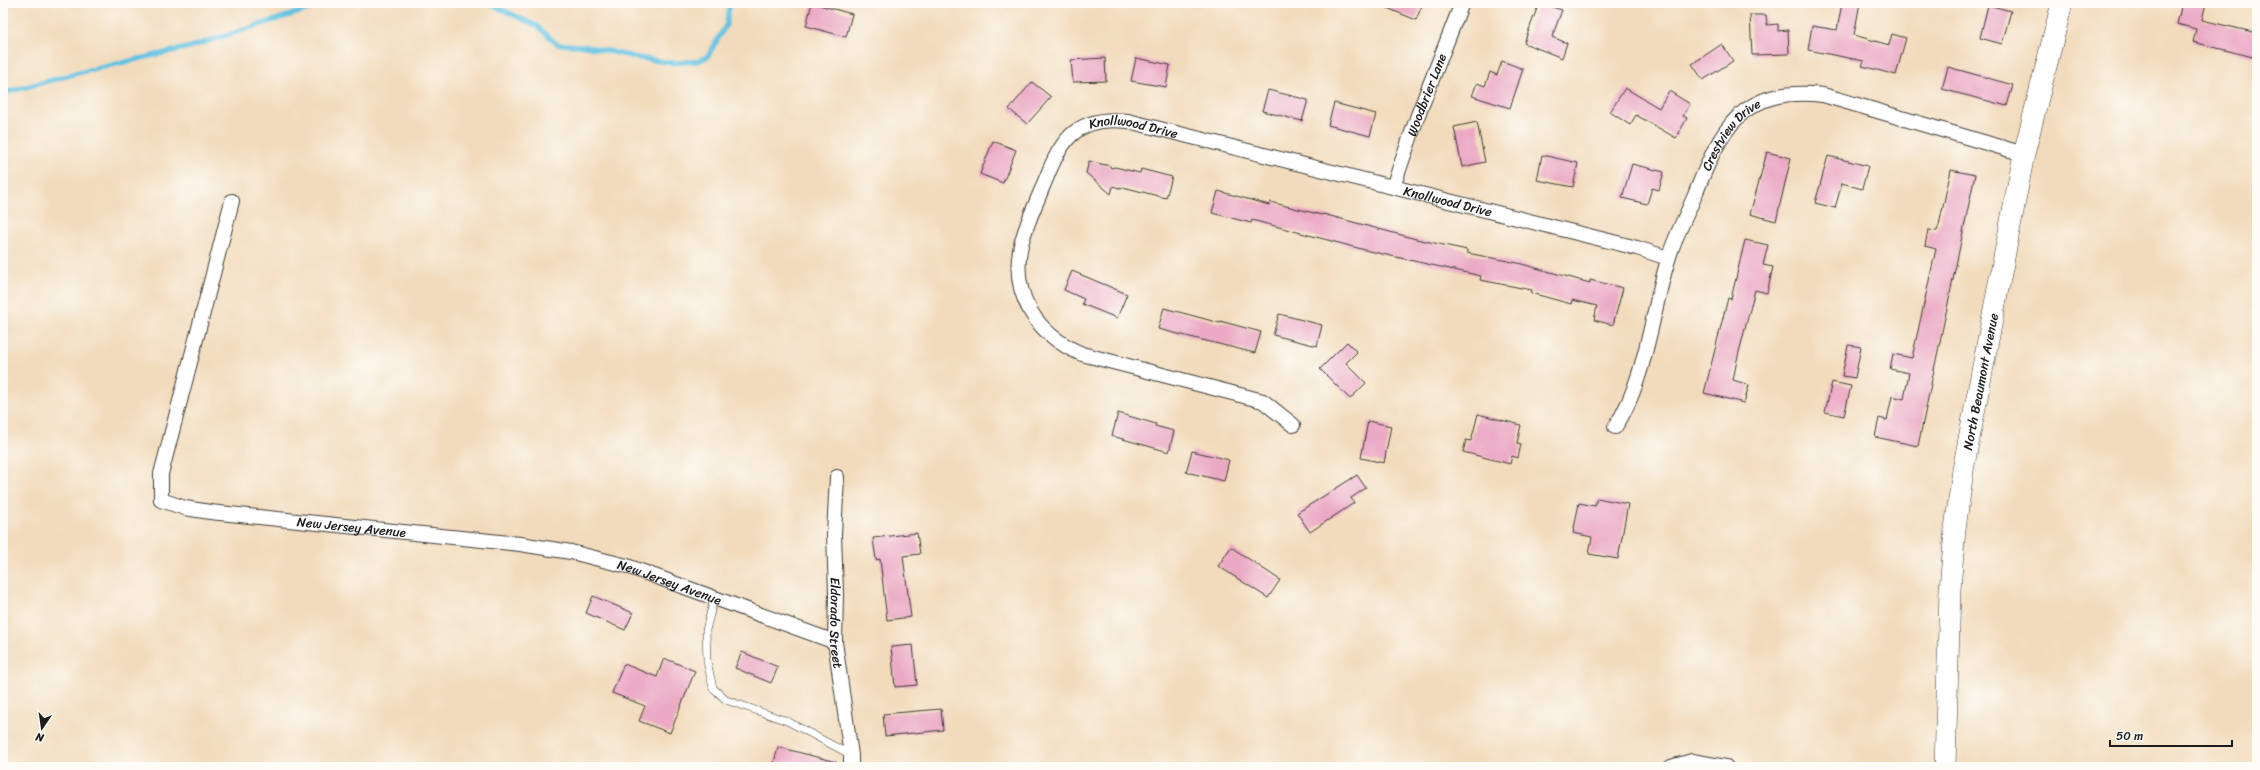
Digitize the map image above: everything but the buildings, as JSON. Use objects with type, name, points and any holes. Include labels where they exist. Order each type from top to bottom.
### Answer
[{"type":"street","name":"Woodbrier Lane","points":[[1393,187],[1418,115],[1462,3]]},
{"type":"street","name":"North Beaumont Avenue","points":[[1945,767],[1950,588],[1955,529],[1963,470],[2024,154],[2062,3]]},
{"type":"street","name":"Crestview Drive","points":[[1615,427],[1632,397],[1668,258],[1711,153],[1720,136],[1733,121],[1748,109],[1766,100],[1784,95],[1804,93],[1823,95],[2024,154]]},
{"type":"street","name":"Knollwood Drive","points":[[1293,425],[1263,401],[1082,354],[1065,347],[1050,336],[1037,322],[1028,306],[1022,286],[1019,266],[1021,246],[1026,226],[1055,155],[1069,136],[1082,127],[1096,121],[1112,119],[1128,120],[1637,248],[1668,258]]},
{"type":"street","name":"New Jersey Avenue","points":[[232,201],[161,474],[160,500],[185,508],[210,512],[520,544],[571,552],[627,566],[835,642]]},
{"type":"street","name":"Eldorado Street","points":[[838,477],[834,534],[836,593],[835,642],[851,761]]},
{"type":"street","points":[[1671,767],[1692,761],[1719,766]]},
{"type":"lane","points":[[714,599],[706,630],[707,660],[713,688],[726,700],[787,721],[851,761]]},
{"type":"waterway","points":[[3,93],[86,71],[190,47],[328,3]]},
{"type":"waterway","points":[[488,3],[537,26],[557,44],[585,46],[639,58],[673,63],[699,61],[708,56],[726,25],[730,3]]}]
